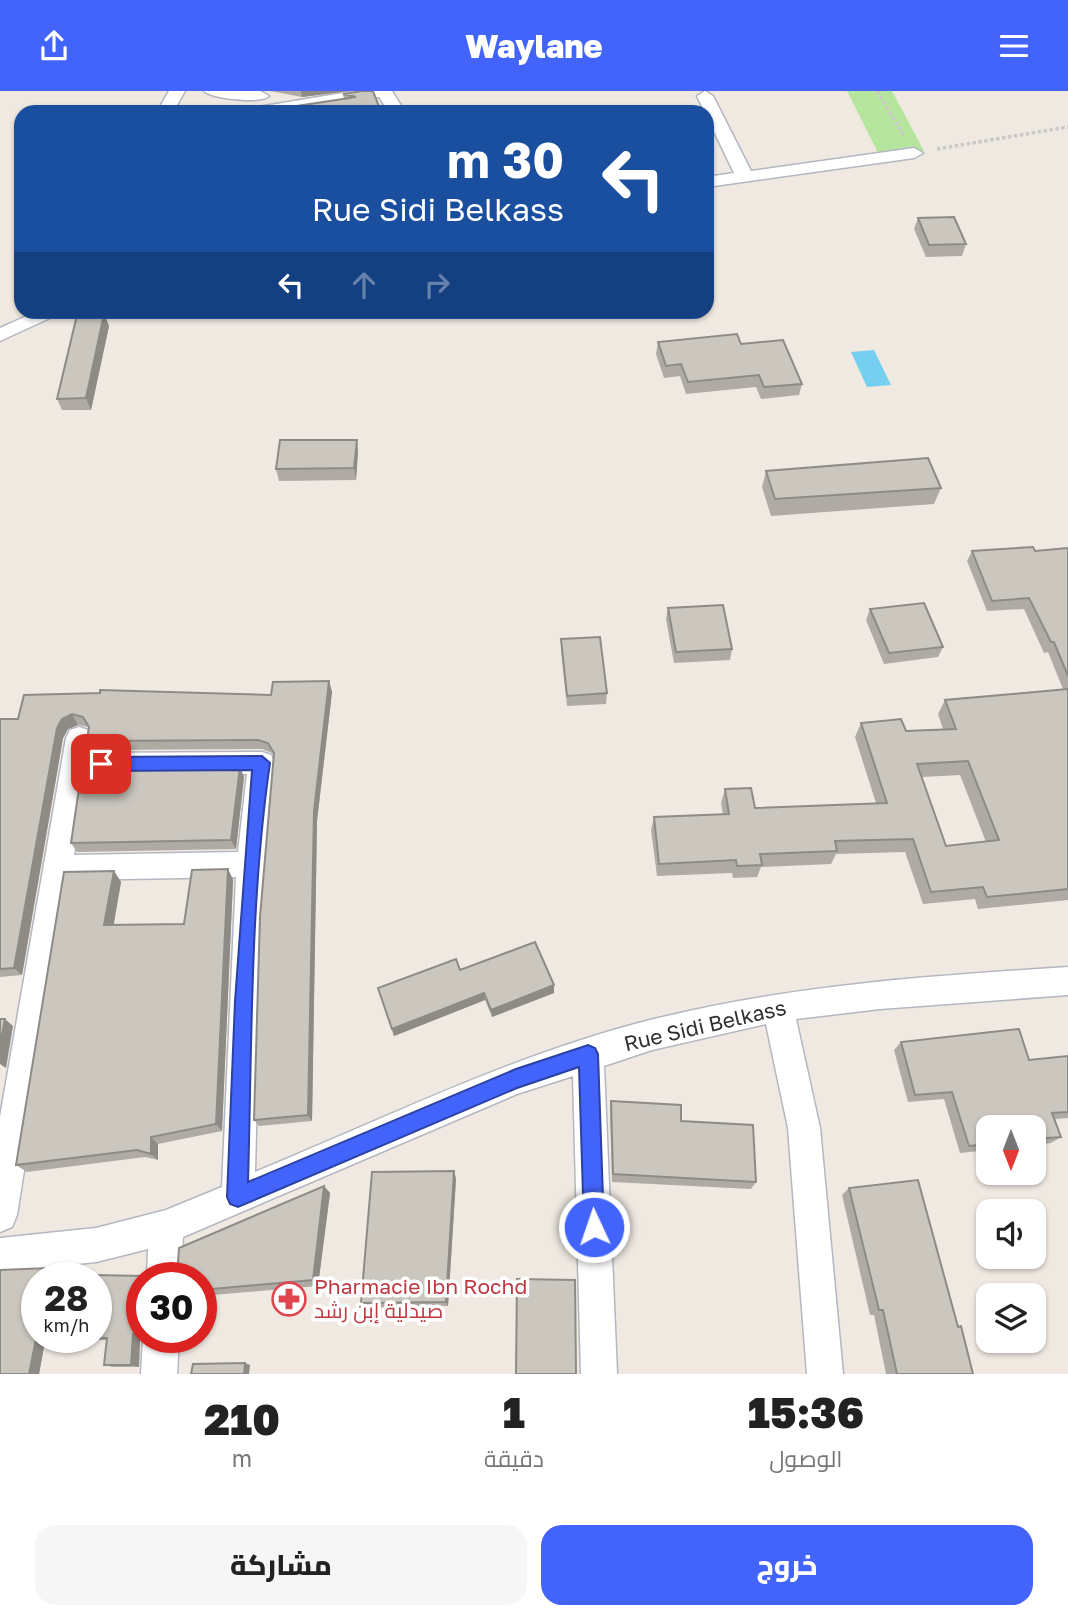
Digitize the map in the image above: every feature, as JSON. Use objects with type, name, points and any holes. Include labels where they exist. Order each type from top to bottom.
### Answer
[{"type":"street","points":[[212,91],[262,100],[384,91],[393,105]]},
{"type":"street","points":[[705,96],[708,105]]},
{"type":"street","points":[[714,125],[745,177]]},
{"type":"street","points":[[714,182],[914,153]]},
{"type":"street","points":[[0,335],[37,319]]},
{"type":"street","points":[[0,1215],[76,751],[262,763],[252,864],[238,1197]]},
{"type":"street","points":[[55,868],[252,864]]},
{"type":"street","name":"Rue Sidi Belkass","points":[[0,1255],[96,1245],[166,1227],[516,1079],[652,1035],[778,1007],[880,994],[1068,981]]},
{"type":"street","points":[[778,1007],[804,1128],[825,1374]]},
{"type":"street","points":[[588,1054],[599,1374]]},
{"type":"street","points":[[165,1262],[166,1227]]},
{"type":"street","points":[[159,1374],[160,1353]]},
{"type":"path","points":[[877,91],[914,153],[1068,127]]},
{"type":"green space","points":[[847,91],[892,91],[924,151],[878,153]]},
{"type":"water","points":[[874,350],[891,385],[867,387],[851,352]]},
{"type":"building","points":[[373,91],[378,105],[303,105],[356,97],[343,94]]},
{"type":"building","points":[[954,217],[966,244],[929,245],[918,218]]},
{"type":"building","points":[[76,319],[103,319],[86,398],[57,399]]},
{"type":"building","points":[[737,334],[741,344],[783,340],[802,384],[764,387],[759,375],[688,382],[681,364],[666,366],[658,342]]},
{"type":"building","points":[[280,440],[357,440],[354,468],[276,469]]},
{"type":"building","points":[[928,458],[941,488],[775,499],[766,471]]},
{"type":"building","points":[[1033,547],[1035,551],[1068,548],[1068,676],[1054,642],[1051,642],[1029,598],[992,601],[972,551]]},
{"type":"building","points":[[924,603],[943,647],[889,653],[870,609]]},
{"type":"building","points":[[723,605],[732,649],[676,652],[668,608]]},
{"type":"building","points":[[600,637],[607,693],[567,696],[561,639]]},
{"type":"building","points":[[329,681],[314,811],[308,1115],[254,1120],[260,917],[274,753],[268,743],[258,740],[87,741],[89,727],[83,717],[72,714],[62,719],[57,728],[14,968],[0,969],[0,719],[18,719],[24,695],[100,693],[100,690],[271,695],[273,682]]},
{"type":"building","points":[[1068,689],[1068,889],[987,897],[983,887],[931,892],[913,839],[835,841],[837,851],[760,854],[762,865],[737,866],[736,860],[659,864],[654,817],[729,814],[725,789],[751,788],[755,808],[887,803],[861,723],[901,719],[906,731],[956,729],[945,700]],"holes":[[[968,761],[999,840],[946,846],[917,764]]]},
{"type":"building","points":[[240,767],[231,840],[71,843],[82,768]]},
{"type":"building","points":[[228,869],[216,1124],[151,1137],[151,1154],[137,1150],[16,1165],[64,872],[114,871],[104,925],[184,924],[192,870]]},
{"type":"building","points":[[535,942],[554,985],[491,1010],[484,993],[392,1029],[378,988],[456,959],[460,970]]},
{"type":"building","points":[[0,1019],[5,1019],[0,1046]]},
{"type":"building","points":[[1019,1029],[1029,1060],[1068,1056],[1068,1112],[1052,1113],[1061,1137],[1046,1138],[1046,1115],[976,1115],[976,1145],[969,1146],[952,1092],[915,1095],[901,1042]]},
{"type":"building","points":[[611,1101],[681,1105],[681,1121],[753,1125],[756,1182],[613,1174]]},
{"type":"building","points":[[454,1171],[446,1302],[361,1303],[372,1172]]},
{"type":"building","points":[[918,1180],[973,1374],[897,1374],[883,1310],[879,1310],[849,1188]]},
{"type":"building","points":[[324,1186],[313,1280],[217,1289],[217,1262],[178,1262],[179,1248]]},
{"type":"building","points":[[21,1269],[21,1353],[33,1353],[29,1374],[0,1374],[0,1270]]},
{"type":"building","points":[[112,1275],[126,1276],[126,1353],[132,1353],[131,1365],[104,1365],[105,1353],[112,1353]]},
{"type":"building","points":[[517,1279],[575,1280],[576,1374],[516,1374]]},
{"type":"building","points":[[245,1363],[244,1374],[191,1374],[193,1364]]},
{"type":"place","name":"Pharmacie Ibn Rochd صيدلية إبن رشد","points":[[289,1299]]},
{"type":"route","points":[[101,764],[262,763],[256,801],[244,1001],[238,1197],[516,1079],[588,1054],[594,1227]]}]
